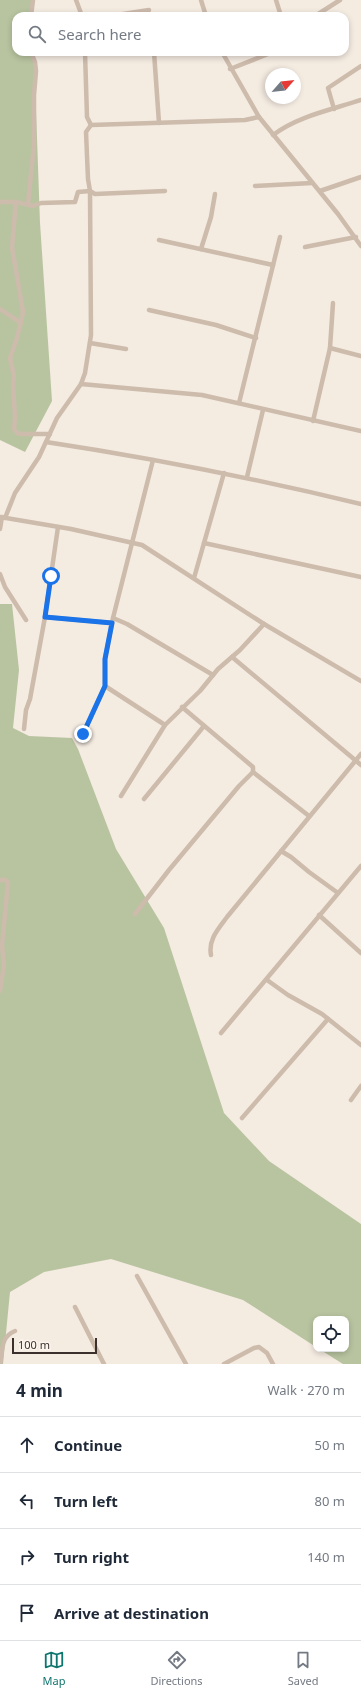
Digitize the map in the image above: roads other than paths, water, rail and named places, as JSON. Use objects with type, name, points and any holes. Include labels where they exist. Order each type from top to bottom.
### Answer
[{"type":"street","points":[[31,12],[33,0]]},
{"type":"street","points":[[76,0],[80,12]]},
{"type":"street","points":[[201,0],[205,12]]},
{"type":"street","points":[[276,0],[280,12]]},
{"type":"street","points":[[321,12],[340,0]]},
{"type":"street","points":[[136,12],[149,10]]},
{"type":"street","points":[[28,204],[34,145],[36,71],[33,56]]},
{"type":"street","points":[[85,56],[87,117],[91,124]]},
{"type":"street","points":[[154,56],[159,123]]},
{"type":"street","points":[[224,56],[258,117],[320,191],[356,237],[361,246]]},
{"type":"street","points":[[230,69],[263,56]]},
{"type":"street","points":[[334,109],[328,88],[361,66]]},
{"type":"street","points":[[273,135],[285,126],[301,119],[361,100]]},
{"type":"street","points":[[91,124],[245,120],[258,117]]},
{"type":"street","points":[[0,530],[2,517],[15,493],[39,457],[58,418],[81,384],[90,343],[90,191],[86,132],[91,124]]},
{"type":"street","points":[[320,191],[361,177]]},
{"type":"street","points":[[255,186],[312,183]]},
{"type":"street","points":[[0,202],[16,202],[33,206],[41,203],[74,202],[78,192],[90,191],[95,194],[165,191]]},
{"type":"street","points":[[201,249],[211,217],[215,194]]},
{"type":"street","points":[[16,202],[12,247],[23,312],[10,358],[14,376],[14,429],[17,433],[22,434],[50,434]]},
{"type":"street","points":[[305,247],[356,237]]},
{"type":"street","points":[[239,403],[280,238]]},
{"type":"street","points":[[159,240],[273,265]]},
{"type":"street","points":[[313,421],[326,359],[330,348],[333,303]]},
{"type":"street","points":[[0,309],[21,322]]},
{"type":"street","points":[[149,310],[211,324],[256,338]]},
{"type":"street","points":[[90,343],[126,349]]},
{"type":"street","points":[[330,348],[361,356]]},
{"type":"street","points":[[81,384],[202,395],[361,431]]},
{"type":"street","points":[[247,477],[263,410]]},
{"type":"street","points":[[46,442],[124,454],[247,477],[361,504]]},
{"type":"street","points":[[83,734],[105,686],[105,659],[112,621],[153,460]]},
{"type":"street","points":[[194,578],[224,473]]},
{"type":"street","points":[[2,517],[142,545],[264,624],[361,681]]},
{"type":"street","points":[[24,729],[26,710],[30,699],[45,617],[58,527]]},
{"type":"street","points":[[204,543],[361,577]]},
{"type":"street","points":[[0,574],[3,586],[26,620]]},
{"type":"street","points":[[45,617],[112,621],[126,624],[214,675]]},
{"type":"street","points":[[120,796],[165,725],[264,624]]},
{"type":"street","points":[[232,657],[361,765]]},
{"type":"street","points":[[105,686],[165,725]]},
{"type":"street","points":[[182,707],[253,767],[253,772],[309,816]]},
{"type":"street","points":[[144,799],[204,726]]},
{"type":"street","points":[[211,956],[209,948],[210,942],[239,901],[361,754]]},
{"type":"street","points":[[135,914],[169,870],[239,786],[253,772]]},
{"type":"street","points":[[281,851],[338,893]]},
{"type":"street","points":[[221,1033],[267,980],[319,915],[361,866]]},
{"type":"street","points":[[0,880],[6,880],[8,883],[1,944],[4,965],[0,991]]},
{"type":"street","points":[[319,915],[361,953]]},
{"type":"street","points":[[267,980],[288,995],[316,1010],[361,1045]]},
{"type":"street","points":[[242,1118],[328,1019]]},
{"type":"street","points":[[351,1100],[361,1086]]},
{"type":"street","points":[[137,1276],[186,1364]]},
{"type":"street","points":[[75,1307],[104,1364]]},
{"type":"street","points":[[0,1364],[2,1341],[10,1332],[15,1331]]},
{"type":"street","points":[[224,1364],[254,1348],[259,1347],[267,1353],[273,1364]]}]
